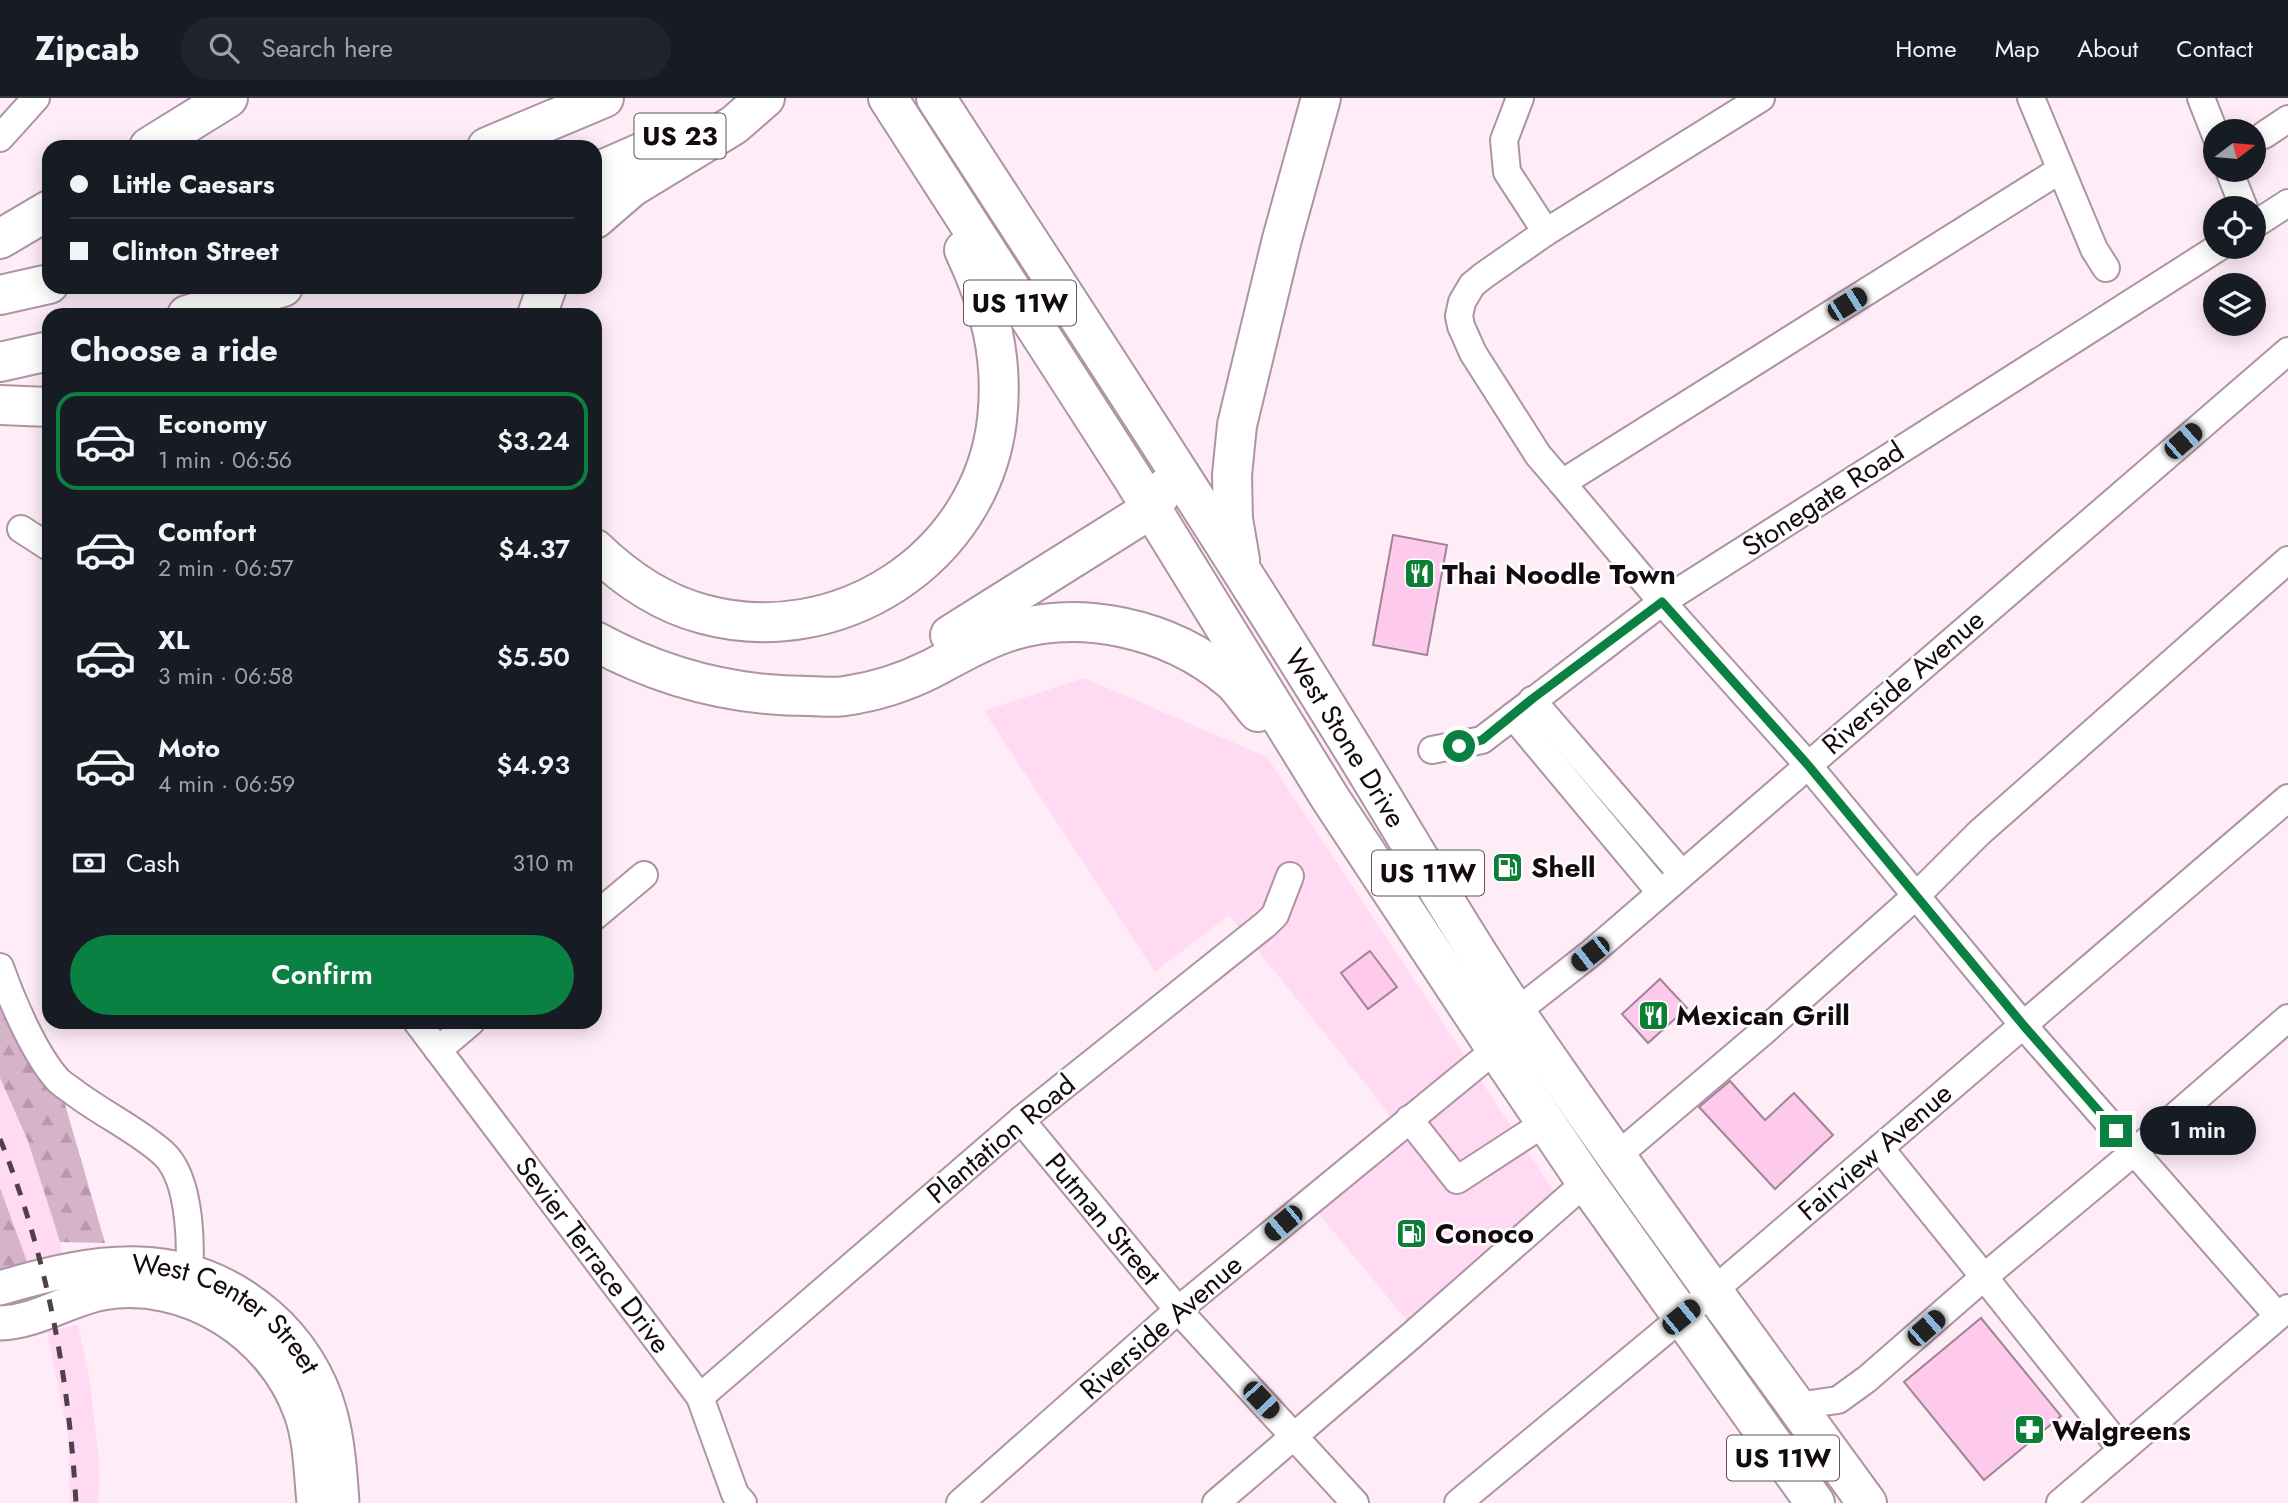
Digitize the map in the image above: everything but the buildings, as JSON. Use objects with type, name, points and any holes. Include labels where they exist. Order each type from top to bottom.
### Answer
[{"type":"highway","points":[[160,140],[228,98]]},
{"type":"highway","points":[[504,140],[604,98]]},
{"type":"highway","points":[[602,213],[632,187],[734,125],[765,98]]},
{"type":"highway","name":"US 23","points":[[602,170],[765,98]]},
{"type":"highway","points":[[602,555],[640,586],[704,615],[746,621],[784,622],[823,615],[856,605],[889,589],[938,547],[978,489],[997,422],[999,391],[997,355],[984,294],[887,98]]},
{"type":"highway","name":"West Stone Drive","points":[[887,98],[1151,509],[1330,798],[1586,1182],[1815,1503]]},
{"type":"highway","name":"West Stone Drive","points":[[936,98],[1242,573],[1516,1012],[1713,1292],[1867,1503]]},
{"type":"highway","points":[[1242,573],[1233,519],[1237,425],[1282,239],[1321,98]]},
{"type":"highway","points":[[0,239],[42,214]]},
{"type":"highway","points":[[0,295],[42,286]]},
{"type":"highway","points":[[211,308],[259,294]]},
{"type":"highway","points":[[0,362],[42,353]]},
{"type":"highway","points":[[0,405],[42,407]]},
{"type":"highway","points":[[785,696],[842,683],[903,660],[958,631],[1151,509],[1171,475],[1172,463]]},
{"type":"highway","points":[[602,645],[629,660],[673,677],[729,690],[785,696],[844,696],[880,688],[928,671],[1002,634],[1030,626],[1088,623],[1113,626],[1170,641],[1232,681],[1330,798]]},
{"type":"highway","points":[[1357,836],[1385,852],[1482,1000],[1500,1010],[1516,1012]]},
{"type":"highway","points":[[1496,1049],[1523,1055],[1581,1136],[1617,1156]]},
{"type":"main road","name":"West Center Street","points":[[9,1281],[111,1264],[154,1264],[187,1285],[223,1318],[254,1341],[293,1392],[304,1426],[314,1503]]},
{"type":"main road","name":"West Center Street","points":[[5,1325],[103,1293],[132,1291],[165,1294],[187,1285],[234,1290],[285,1330],[313,1370],[330,1413],[342,1503]]},
{"type":"street","points":[[0,138],[36,98]]},
{"type":"street","points":[[1520,98],[1504,141],[1507,172],[1546,232]]},
{"type":"street","points":[[1761,98],[1546,232],[1483,276],[1472,285],[1462,302],[1459,316],[1461,326],[1473,353],[1538,455],[1662,602],[1807,764],[2024,1026],[2134,1152],[2283,1312],[2060,1503]]},
{"type":"street","points":[[2031,98],[2094,249],[2106,268]]},
{"type":"street","points":[[2201,98],[2209,119]]},
{"type":"street","points":[[2266,134],[2288,120]]},
{"type":"street","points":[[1562,483],[2060,170]]},
{"type":"street","points":[[2266,217],[2288,203]]},
{"type":"street","name":"Stonegate Road","points":[[1432,750],[1482,740],[1662,602],[2203,257]]},
{"type":"street","name":"Riverside Avenue","points":[[1516,1012],[1590,954],[2288,351]]},
{"type":"street","points":[[22,529],[42,542]]},
{"type":"street","points":[[1617,1156],[1764,1031],[1917,895],[1979,833],[2288,560]]},
{"type":"street","points":[[1522,708],[1682,874]]},
{"type":"street","points":[[1522,708],[1660,892]]},
{"type":"street","name":"Fairview Avenue","points":[[1458,1503],[1713,1292],[2288,798]]},
{"type":"street","points":[[602,910],[644,875]]},
{"type":"street","name":"Plantation Road","points":[[701,1397],[1021,1120],[1266,924],[1275,915],[1290,876]]},
{"type":"street","points":[[0,967],[9,993],[36,1046],[58,1080],[165,1155],[182,1186],[188,1224],[187,1285]]},
{"type":"street","points":[[1796,1406],[1838,1400],[1867,1379],[2288,1018]]},
{"type":"street","name":"Sevier Terrace Drive","points":[[422,1029],[701,1397],[735,1494],[743,1503]]},
{"type":"street","points":[[438,1050],[463,1029]]},
{"type":"street","name":"Riverside Avenue","points":[[964,1502],[1178,1310],[1496,1049]]},
{"type":"street","points":[[1409,1119],[1457,1180],[1546,1122]]},
{"type":"street","name":"Putman Street","points":[[1021,1120],[1178,1310],[1356,1503]]},
{"type":"street","points":[[1880,1148],[2122,1450]]},
{"type":"street","points":[[1216,1503],[1586,1182]]},
{"type":"street","points":[[1822,1442],[1838,1400]]},
{"type":"shaded area","points":[[1084,678],[1267,757],[1557,1196],[1408,1322],[1316,1210],[1404,1139],[1380,1102],[1229,915],[1155,972],[984,711]]},
{"type":"shaded area","points":[[0,1078],[28,1141],[60,1242],[65,1272],[32,1275],[0,1188]]},
{"type":"shaded area","points":[[78,1325],[90,1383],[99,1460],[99,1503],[70,1503],[68,1436],[47,1331]]},
{"type":"green space","points":[[0,967],[58,1080],[105,1243],[60,1242],[28,1141],[0,1078]]},
{"type":"green space","points":[[0,1188],[32,1275],[0,1275]]},
{"type":"railway","points":[[0,1139],[31,1227],[53,1318],[68,1410],[76,1503]]},
{"type":"place","name":"Thai Noodle Town","points":[[1419,574]]},
{"type":"place","name":"Shell","points":[[1508,867]]},
{"type":"place","name":"Mexican Grill","points":[[1653,1015]]},
{"type":"place","name":"Conoco","points":[[1412,1233]]},
{"type":"place","name":"Walgreens","points":[[2029,1430]]},
{"type":"route","points":[[1459,746],[1482,740],[1532,699],[1662,602],[1807,764],[2024,1026],[2116,1131]]}]
